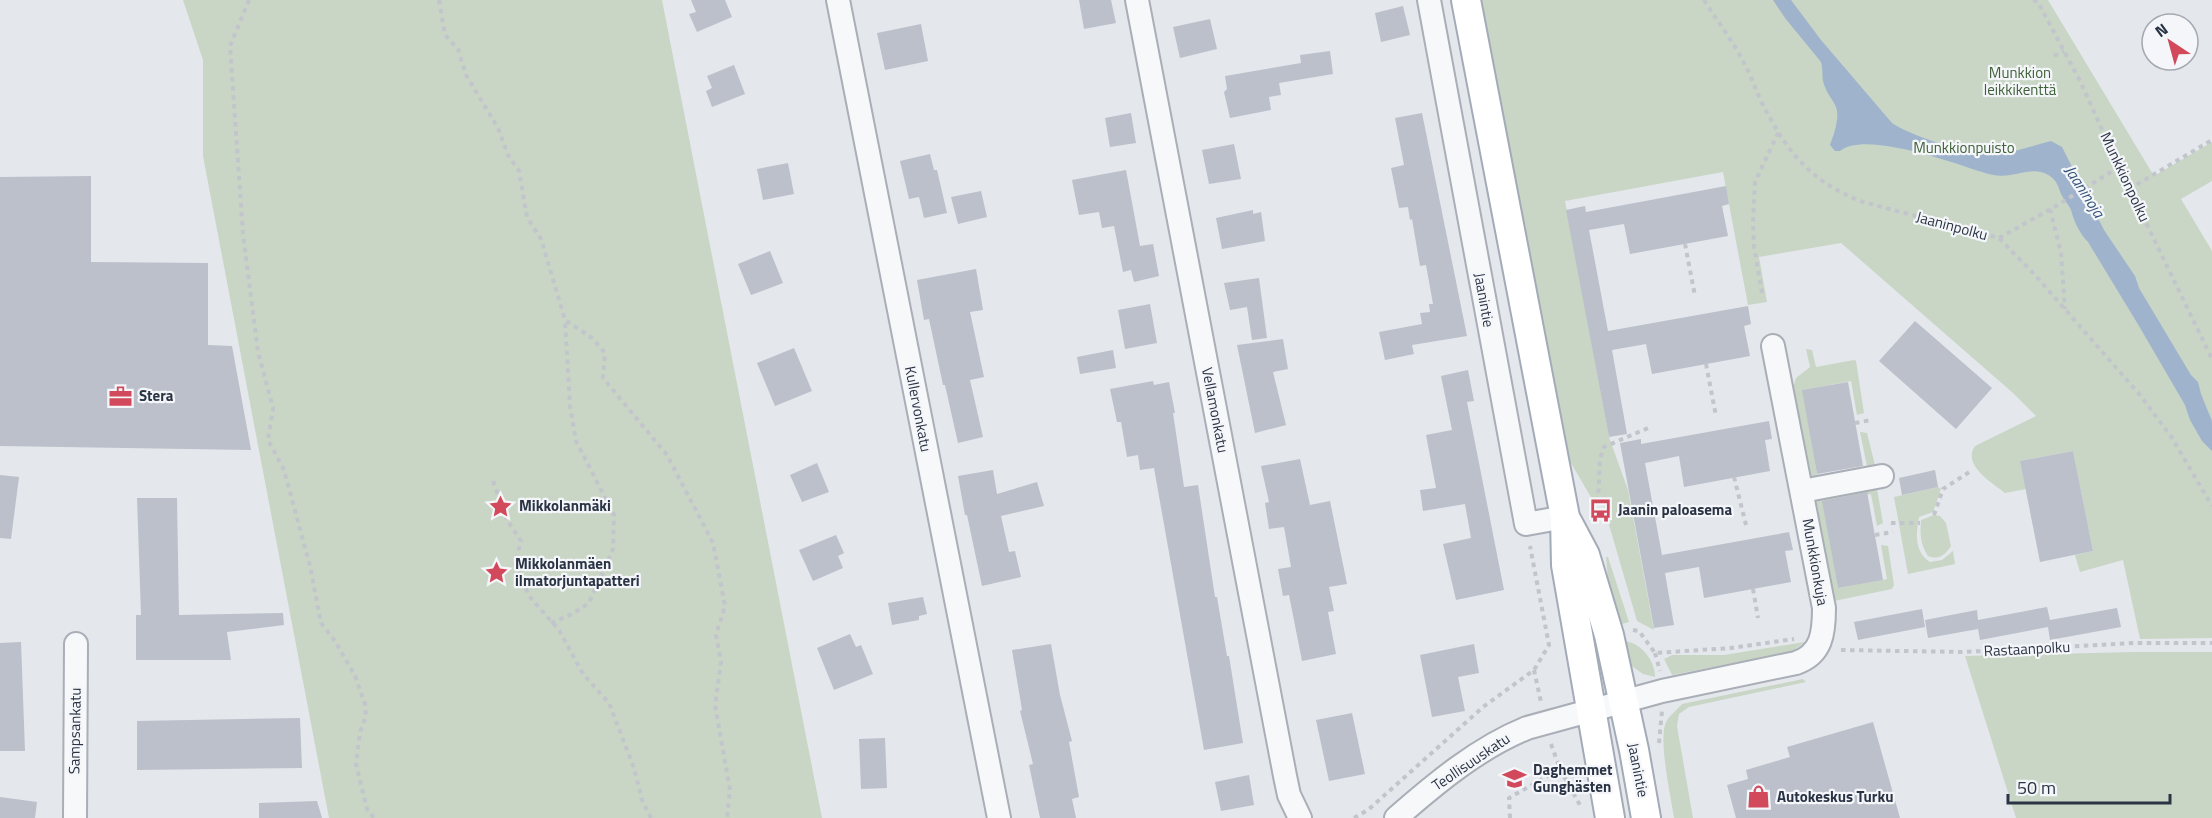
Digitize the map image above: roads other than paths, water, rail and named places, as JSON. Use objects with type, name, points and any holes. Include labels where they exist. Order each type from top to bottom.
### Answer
[{"type":"main road","name":"Jaanintie","points":[[1466,0],[1565,517],[1566,565],[1610,818]]},
{"type":"main road","name":"Jaanintie","points":[[1565,517],[1585,555],[1609,634],[1646,818]]},
{"type":"street","name":"Kullervonkatu","points":[[838,0],[999,818]]},
{"type":"street","name":"Vellamonkatu","points":[[1137,0],[1285,776],[1289,795],[1300,818]]},
{"type":"street","name":"Jaanintie","points":[[1429,0],[1526,524],[1565,517]]},
{"type":"street","points":[[1436,37],[1471,29]]},
{"type":"street","name":"Munkkionkuja","points":[[1624,702],[1676,688],[1807,660],[1821,644],[1824,608],[1773,346]]},
{"type":"street","points":[[1802,491],[1882,476]]},
{"type":"street","name":"Sampsankatu","points":[[75,818],[76,644]]},
{"type":"street","name":"Teollisuuskatu","points":[[1396,818],[1449,774],[1507,736],[1545,721],[1624,702]]},
{"type":"water","points":[[1773,0],[1791,0],[1821,40],[1892,123],[1900,128],[1940,143],[1981,153],[2006,153],[2051,141],[2062,147],[2104,230],[2135,276],[2139,288],[2191,375],[2198,382],[2212,421],[2212,451],[2202,441],[2190,420],[2185,405],[2139,326],[2079,231],[2070,208],[2054,180],[2045,173],[2035,171],[2006,176],[1992,175],[1931,156],[1888,146],[1868,144],[1835,151],[1830,145],[1836,126],[1837,111],[1824,85],[1821,62]]},
{"type":"place","name":"Stera","points":[[121,396]]},
{"type":"place","name":"Mikkolanmäki","points":[[501,506]]},
{"type":"place","name":"Jaanin paloasema","points":[[1600,510]]},
{"type":"place","name":"Mikkolanmäen ilmatorjuntapatteri","points":[[497,573]]},
{"type":"place","name":"Daghemmet Gunghästen","points":[[1515,779]]},
{"type":"place","name":"Autokeskus Turku","points":[[1759,797]]},
{"type":"park label","name":"Munkkion leikkikenttä","points":[[2020,82]]},
{"type":"park label","name":"Munkkionpuisto","points":[[1964,148]]},
{"type":"water label","name":"Jaaninoja","points":[[2085,191]]}]
